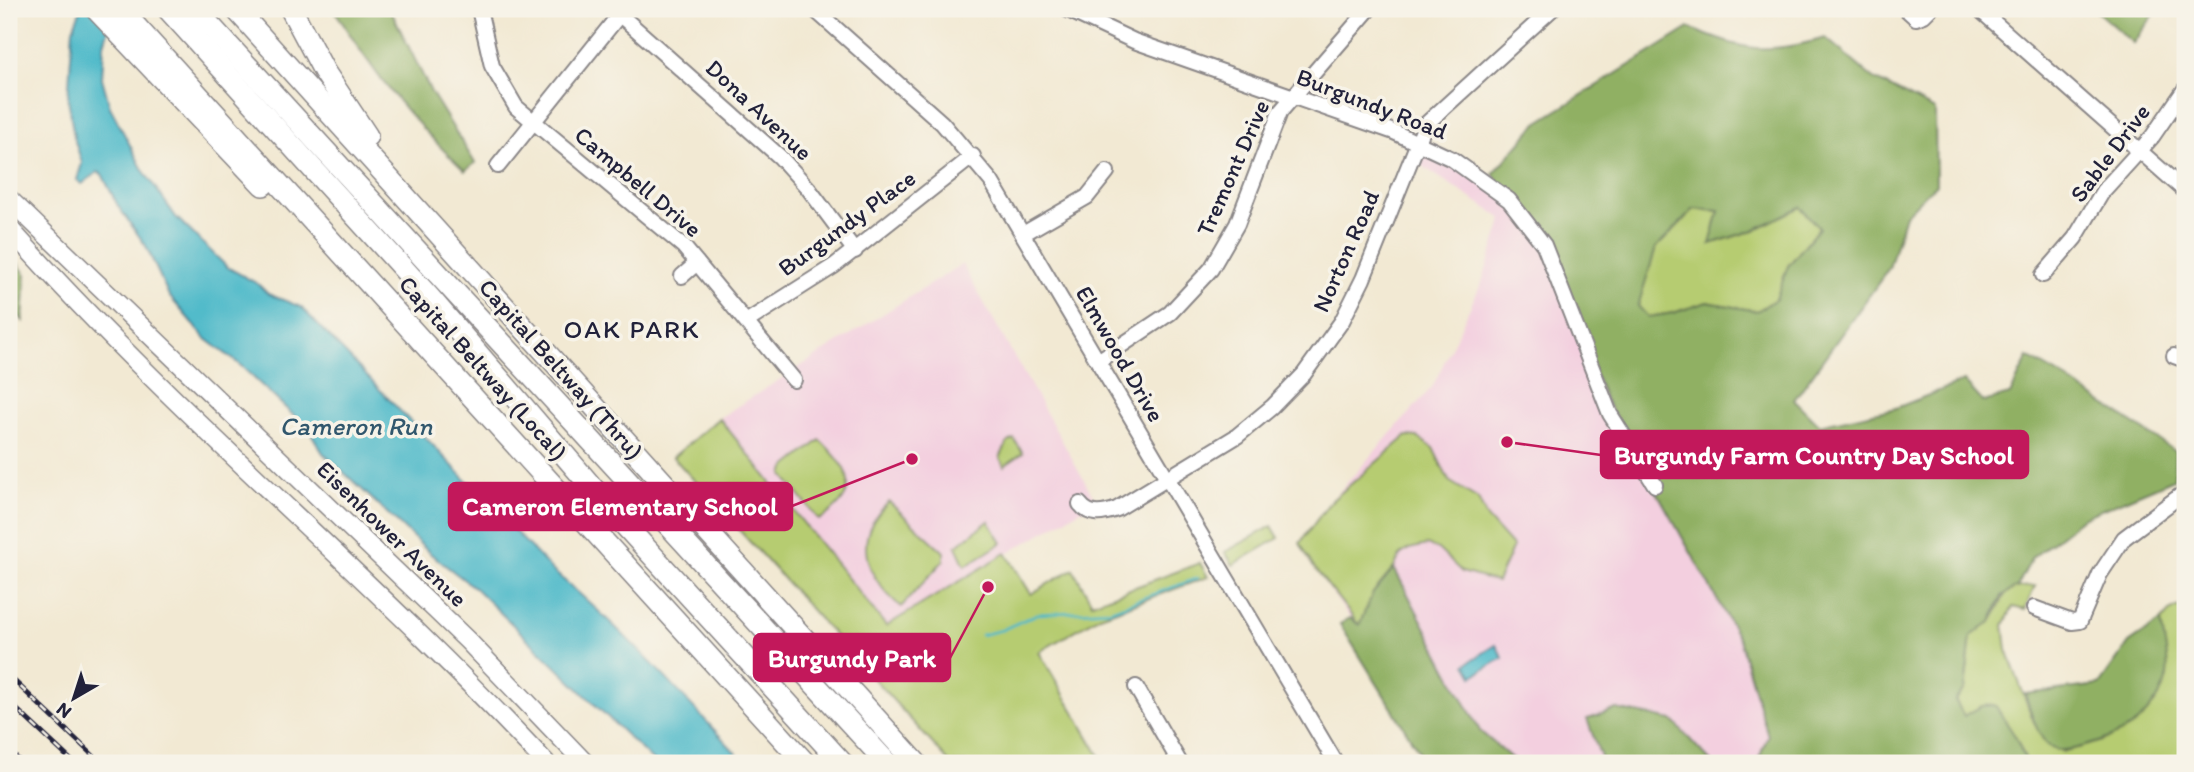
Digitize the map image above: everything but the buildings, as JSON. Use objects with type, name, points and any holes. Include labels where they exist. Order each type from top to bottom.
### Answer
[{"type":"highway","points":[[96,9],[262,185],[430,348]]},
{"type":"highway","name":"Capital Beltway (Local)","points":[[120,9],[805,763]]},
{"type":"highway","points":[[236,9],[916,763]]},
{"type":"highway","points":[[290,9],[339,95],[428,220]]},
{"type":"highway","name":"Capital Beltway (Thru)","points":[[181,13],[621,521],[842,763]]},
{"type":"highway","name":"Capital Beltway (Thru)","points":[[181,13],[887,763]]},
{"type":"main road","name":"Eisenhower Avenue","points":[[9,199],[47,239],[441,615],[585,763]]},
{"type":"main road","points":[[9,216],[30,236],[47,239]]},
{"type":"main road","points":[[9,228],[125,352],[444,658],[547,763]]},
{"type":"street","name":"Campbell Drive","points":[[479,9],[488,56],[497,81],[516,107],[666,230],[794,380]]},
{"type":"street","name":"Elmwood Drive","points":[[814,9],[942,123],[972,156],[1023,234],[1336,763]]},
{"type":"street","name":"Burgundy Road","points":[[1066,9],[1134,41],[1417,142],[1475,173],[1509,200],[1544,245],[1610,414],[1655,485]]},
{"type":"street","name":"Tremont Drive","points":[[1098,361],[1170,313],[1211,270],[1237,224],[1280,112],[1291,96],[1369,9]]},
{"type":"street","name":"Norton Road","points":[[1080,504],[1093,513],[1105,513],[1218,449],[1255,422],[1289,391],[1318,356],[1363,279],[1417,142],[1437,111],[1552,9]]},
{"type":"street","points":[[1906,9],[1916,18],[1930,9]]},
{"type":"street","points":[[1979,9],[2185,191]]},
{"type":"street","points":[[498,166],[622,12]]},
{"type":"street","name":"Dona Avenue","points":[[622,12],[780,157],[855,251]]},
{"type":"street","name":"Sable Drive","points":[[2043,275],[2075,238],[2103,191],[2140,150],[2185,89]]},
{"type":"street","name":"Burgundy Place","points":[[746,322],[855,251],[972,156]]},
{"type":"street","points":[[1023,234],[1087,197],[1107,172]]},
{"type":"street","points":[[682,276],[696,263]]},
{"type":"street","points":[[2034,608],[2072,622],[2080,621],[2100,574],[2124,538],[2185,492]]},
{"type":"street","points":[[1136,687],[1180,763]]},
{"type":"shaded area","points":[[1417,142],[1502,195],[1544,245],[1655,485],[1739,639],[1768,736],[1757,763],[1662,763],[1588,719],[1603,763],[1517,763],[1480,731],[1394,569],[1350,618],[1312,565],[1300,543],[1330,502],[1433,386],[1482,282],[1503,219],[1410,158]]},
{"type":"shaded area","points":[[962,264],[1096,501],[886,626],[719,418]]},
{"type":"green space","points":[[334,9],[390,9],[431,92],[475,163],[465,171],[427,133],[378,75]]},
{"type":"green space","points":[[2094,9],[2158,9],[2133,43]]},
{"type":"green space","points":[[1689,28],[1727,42],[1757,48],[1787,47],[1826,38],[1874,79],[1935,110],[1936,184],[1905,215],[1889,268],[1794,400],[1819,425],[1896,408],[1964,381],[1983,402],[2010,395],[2028,357],[2068,380],[2175,451],[2174,479],[2084,517],[2032,558],[2017,587],[2002,596],[1991,622],[1971,636],[1965,689],[1955,700],[1964,716],[1982,706],[1995,705],[2015,736],[2027,763],[1757,763],[1768,736],[1739,639],[1605,399],[1544,245],[1493,174],[1537,123]],"holes":[[[1800,207],[1819,228],[1788,266],[1776,299],[1757,311],[1707,302],[1673,313],[1648,317],[1638,306],[1656,248],[1694,209],[1719,211],[1710,244],[1754,230]]]},
{"type":"green space","points":[[1800,206],[1819,228],[1788,266],[1776,299],[1757,311],[1707,302],[1673,313],[1648,317],[1637,306],[1656,248],[1694,209],[1719,211],[1711,244],[1754,230]]},
{"type":"green space","points":[[9,251],[26,275],[23,321],[9,304]]},
{"type":"green space","points":[[719,418],[886,626],[1006,553],[1031,594],[1073,569],[1092,603],[1200,563],[1208,577],[1100,616],[1039,652],[1104,763],[950,763],[673,457]]},
{"type":"green space","points":[[1407,436],[1417,437],[1433,448],[1449,481],[1478,499],[1487,518],[1513,547],[1497,582],[1462,572],[1438,549],[1427,545],[1409,549],[1400,555],[1394,568],[1373,593],[1359,625],[1312,565],[1300,543],[1330,502]]},
{"type":"green space","points":[[1014,439],[1023,453],[1004,466],[1000,458],[1007,443]]},
{"type":"green space","points":[[820,440],[840,461],[848,481],[842,500],[819,520],[783,475],[785,468]]},
{"type":"green space","points":[[889,502],[944,552],[944,560],[901,607],[878,583],[867,556],[869,529]]},
{"type":"green space","points":[[989,521],[1002,543],[965,566],[956,546]]},
{"type":"green space","points":[[1272,526],[1279,538],[1233,565],[1225,552]]},
{"type":"green space","points":[[1394,568],[1480,731],[1517,763],[1426,763],[1340,624],[1350,618],[1359,625],[1373,593]]},
{"type":"green space","points":[[2035,586],[2025,610],[2013,607],[2004,625],[2007,650],[2035,725],[2062,752],[2102,741],[2131,727],[2167,678],[2161,621],[2169,612],[2185,604],[2185,763],[2027,763],[2015,736],[1982,706],[1964,716],[1955,700],[1965,689],[1971,636],[1990,622],[2007,592]]},
{"type":"green space","points":[[2161,621],[2167,674],[2161,693],[2147,712],[2131,727],[2103,740],[2067,750],[2050,747],[2038,730],[2025,694],[2099,685],[2129,643]]},
{"type":"green space","points":[[1616,709],[1672,720],[1712,763],[1603,763],[1587,719]]},
{"type":"water","name":"Cameron Run","points":[[81,9],[115,9],[104,44],[102,78],[110,107],[143,170],[176,217],[227,267],[258,284],[268,294],[301,307],[553,571],[628,640],[745,763],[655,763],[476,589],[432,555],[323,453],[309,430],[239,364],[205,338],[169,296],[146,246],[118,206],[102,174],[98,172],[82,184],[77,180],[82,163],[74,138],[68,98],[73,29]]},
{"type":"water","points":[[1496,645],[1503,658],[1473,676],[1466,664]]},
{"type":"waterway","points":[[981,635],[1002,630],[1037,614],[1111,610],[1198,578]]},
{"type":"railway","points":[[9,676],[101,763]]},
{"type":"railway","points":[[9,702],[74,763]]},
{"type":"railway","points":[[9,751],[22,763]]},
{"type":"place","name":"Burgundy Farm Country Day School","points":[[1507,442]]},
{"type":"place","name":"Cameron Elementary School","points":[[912,459]]},
{"type":"place","name":"Burgundy Park","points":[[988,587]]},
{"type":"district","name":"OAK PARK","points":[[632,329]]}]
